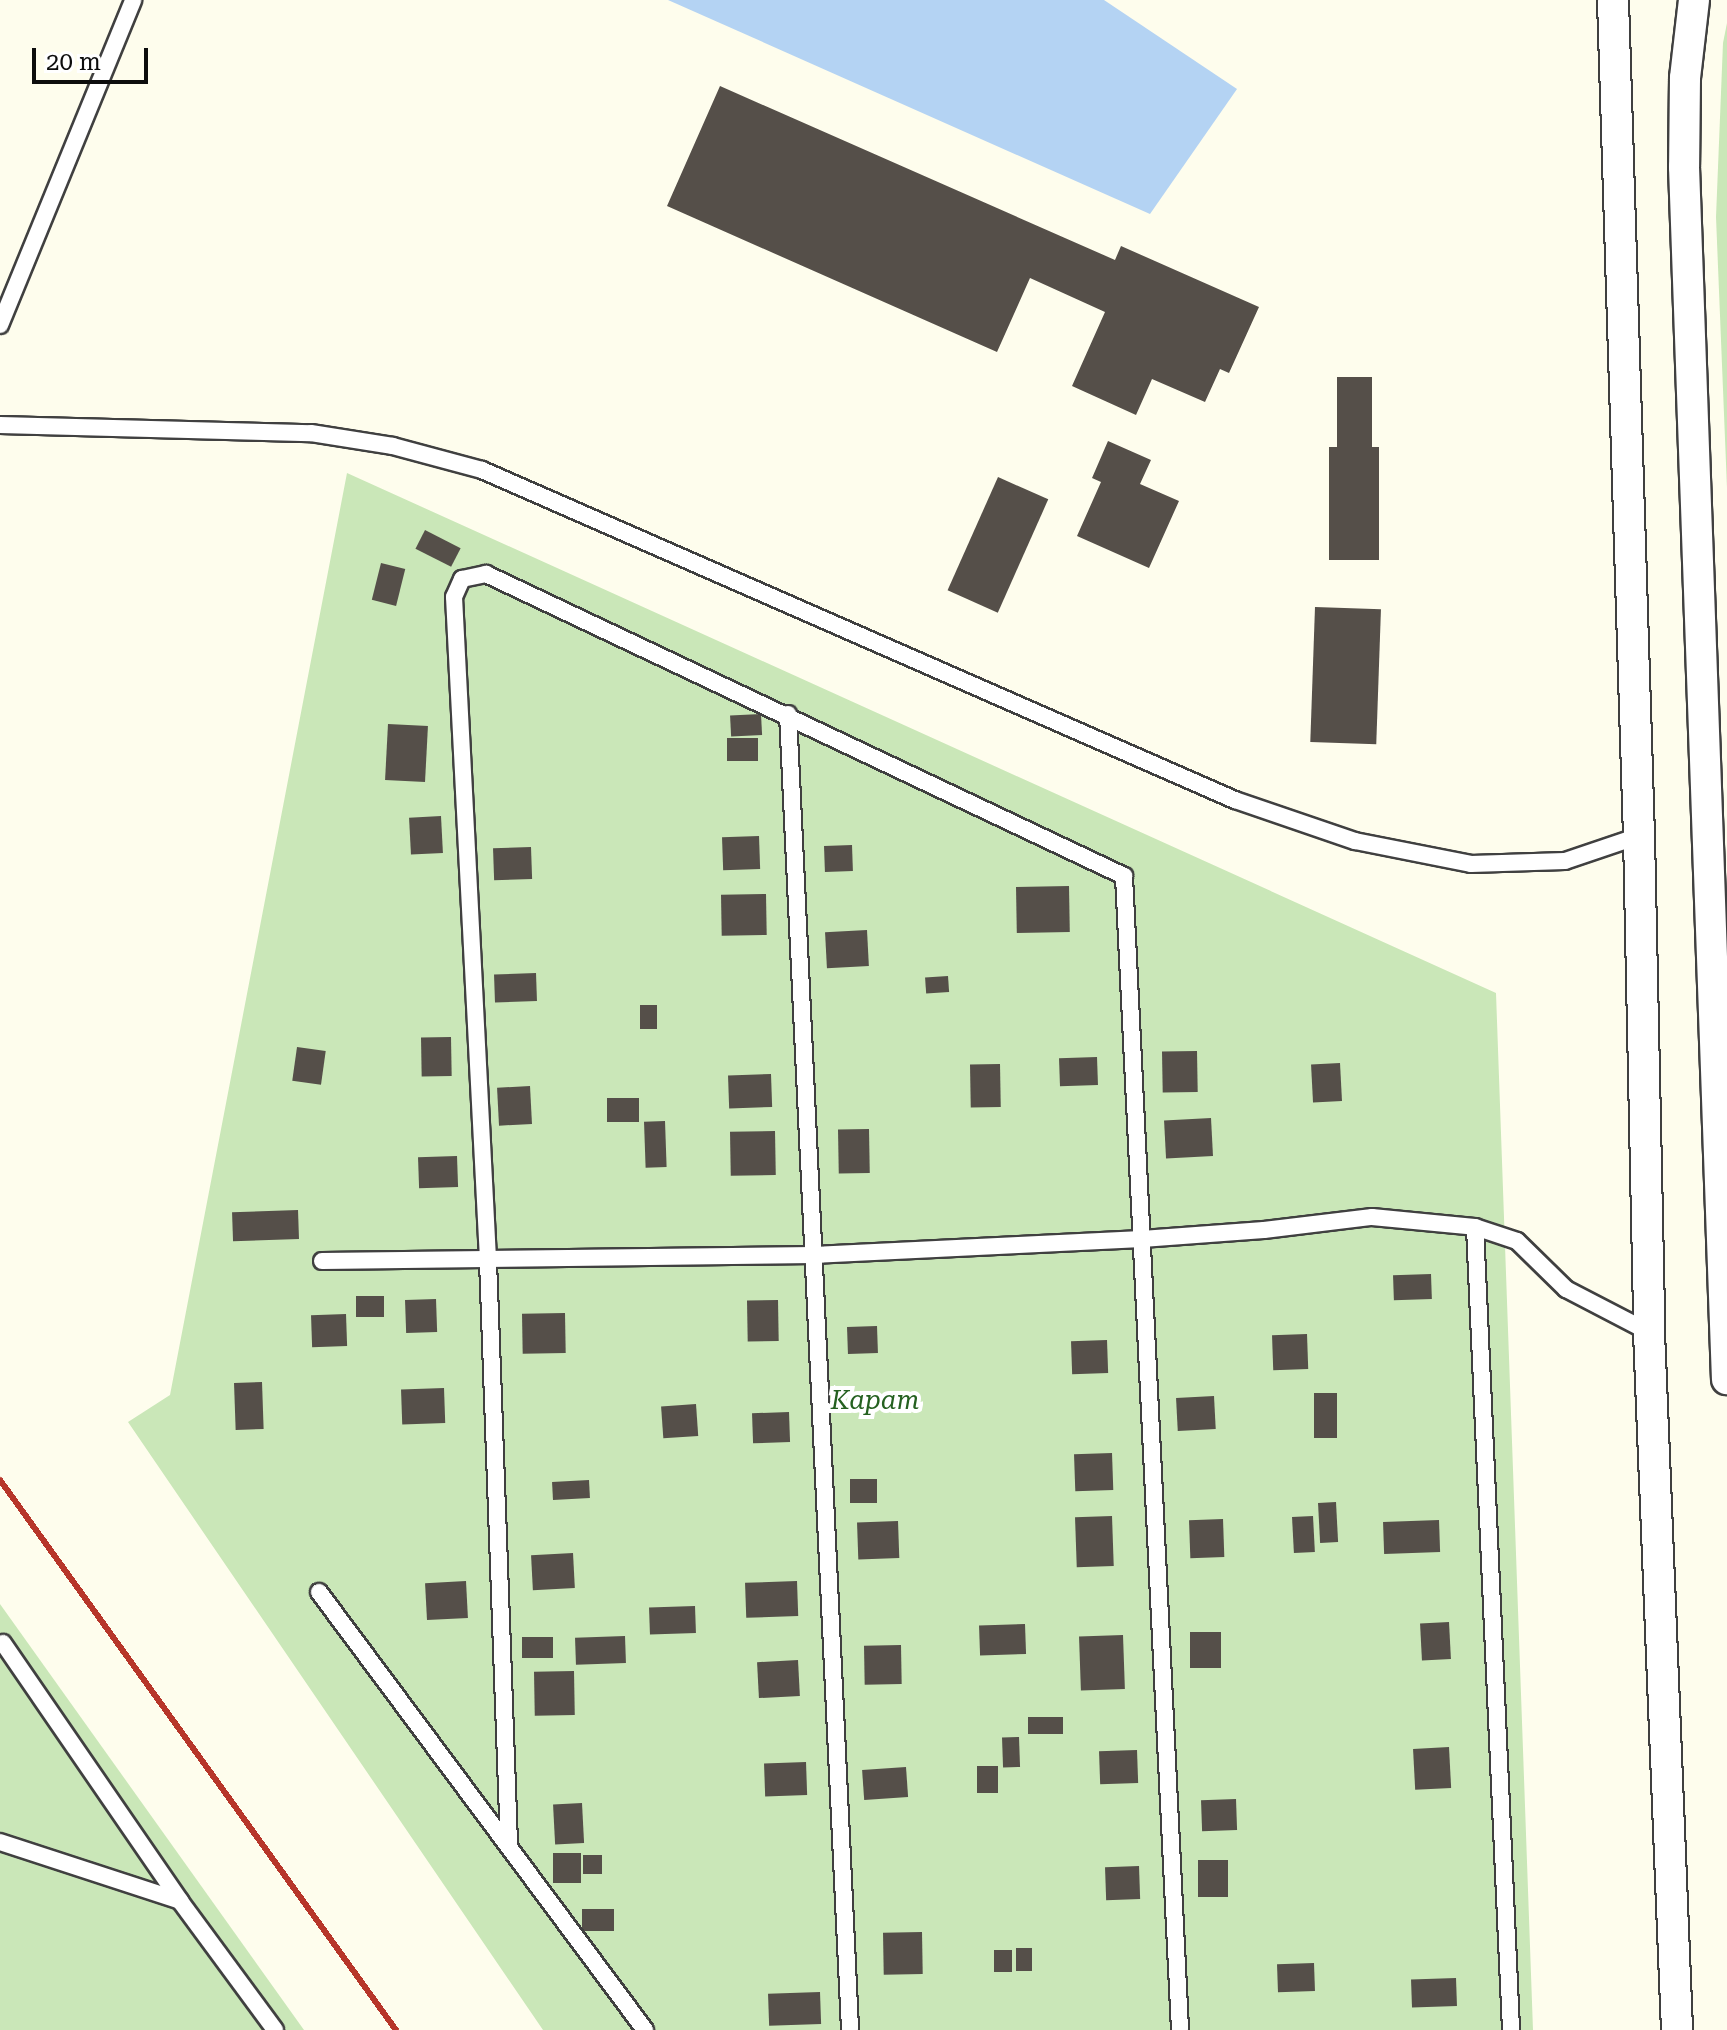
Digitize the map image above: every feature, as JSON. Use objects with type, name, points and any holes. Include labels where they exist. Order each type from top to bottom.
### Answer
[{"type":"street","points":[[1613,0],[1639,836],[1649,1332],[1677,2030]]},
{"type":"street","points":[[1694,0],[1685,78],[1684,167],[1727,1379]]},
{"type":"lane","points":[[0,325],[133,0]]},
{"type":"lane","points":[[0,425],[311,433],[393,446],[482,470],[1235,800],[1355,841],[1471,864],[1565,861],[1639,836]]},
{"type":"lane","points":[[509,1844],[488,1259],[454,597],[462,579],[486,574],[788,714],[1124,876],[1180,2030]]},
{"type":"lane","points":[[788,714],[850,2030]]},
{"type":"lane","points":[[322,1261],[814,1255],[1142,1239],[1264,1230],[1372,1217],[1475,1227],[1517,1241],[1566,1289],[1649,1332]]},
{"type":"lane","points":[[1475,1227],[1511,2030]]},
{"type":"lane","points":[[319,1592],[645,2030]]},
{"type":"lane","points":[[3,1643],[180,1901],[275,2030]]},
{"type":"lane","points":[[0,1842],[180,1901]]},
{"type":"green space","points":[[1727,23],[1727,488],[1716,217],[1723,43]]},
{"type":"green space","name":"Карат","points":[[347,473],[1496,993],[1533,2030],[543,2030],[128,1422],[170,1395]]},
{"type":"green space","points":[[0,1604],[304,2030],[0,2030]]},
{"type":"water","points":[[668,0],[1104,0],[1237,89],[1150,214]]},
{"type":"building","points":[[720,86],[1115,260],[1121,246],[1259,307],[1229,373],[1220,369],[1205,402],[1152,379],[1136,415],[1072,386],[1105,312],[1030,278],[997,352],[667,206]]},
{"type":"building","points":[[1337,377],[1372,377],[1372,447],[1379,447],[1379,560],[1329,560],[1329,447],[1337,447]]},
{"type":"building","points":[[1108,441],[1151,460],[1140,484],[1179,501],[1149,568],[1077,536],[1101,482],[1092,478]]},
{"type":"building","points":[[998,477],[1048,499],[998,613],[948,590]]},
{"type":"building","points":[[425,530],[461,548],[451,567],[415,549]]},
{"type":"building","points":[[381,563],[405,569],[396,606],[372,600]]},
{"type":"building","points":[[1315,607],[1381,609],[1376,744],[1310,742]]},
{"type":"building","points":[[761,714],[762,735],[731,737],[730,716]]},
{"type":"building","points":[[388,724],[428,726],[425,782],[385,780]]},
{"type":"building","points":[[727,738],[758,738],[758,761],[727,761]]},
{"type":"building","points":[[441,816],[443,853],[411,855],[409,818]]},
{"type":"building","points":[[759,836],[760,869],[723,870],[722,837]]},
{"type":"building","points":[[852,845],[853,871],[825,872],[824,846]]},
{"type":"building","points":[[531,847],[532,879],[494,880],[493,848]]},
{"type":"building","points":[[1069,886],[1070,932],[1017,933],[1016,887]]},
{"type":"building","points":[[766,894],[767,935],[722,936],[721,895]]},
{"type":"building","points":[[867,930],[869,966],[827,968],[825,932]]},
{"type":"building","points":[[536,973],[537,1001],[495,1002],[494,974]]},
{"type":"building","points":[[948,976],[949,992],[926,994],[925,978]]},
{"type":"building","points":[[640,1005],[657,1005],[657,1029],[640,1029]]},
{"type":"building","points":[[451,1037],[452,1076],[422,1077],[421,1038]]},
{"type":"building","points":[[297,1047],[326,1051],[321,1085],[292,1081]]},
{"type":"building","points":[[1197,1051],[1198,1092],[1163,1093],[1162,1052]]},
{"type":"building","points":[[1097,1057],[1098,1085],[1060,1086],[1059,1058]]},
{"type":"building","points":[[1340,1063],[1342,1101],[1313,1102],[1311,1065]]},
{"type":"building","points":[[1000,1064],[1001,1107],[971,1108],[970,1065]]},
{"type":"building","points":[[771,1074],[772,1107],[729,1108],[728,1076]]},
{"type":"building","points":[[530,1086],[532,1124],[499,1126],[497,1088]]},
{"type":"building","points":[[607,1098],[639,1098],[639,1122],[607,1122]]},
{"type":"building","points":[[1211,1118],[1213,1156],[1166,1158],[1164,1120]]},
{"type":"building","points":[[665,1121],[667,1167],[646,1168],[644,1122]]},
{"type":"building","points":[[869,1129],[870,1173],[839,1174],[838,1130]]},
{"type":"building","points":[[775,1131],[776,1175],[731,1176],[730,1132]]},
{"type":"building","points":[[457,1156],[458,1187],[419,1188],[418,1157]]},
{"type":"building","points":[[298,1210],[299,1239],[233,1241],[232,1212]]},
{"type":"building","points":[[1431,1274],[1432,1299],[1394,1300],[1393,1275]]},
{"type":"building","points":[[356,1296],[384,1296],[384,1317],[356,1317]]},
{"type":"building","points":[[436,1299],[437,1332],[406,1333],[405,1300]]},
{"type":"building","points":[[778,1300],[779,1341],[748,1342],[747,1301]]},
{"type":"building","points":[[565,1313],[566,1353],[523,1354],[522,1314]]},
{"type":"building","points":[[346,1314],[347,1346],[312,1347],[311,1315]]},
{"type":"building","points":[[877,1326],[878,1353],[848,1354],[847,1327]]},
{"type":"building","points":[[1307,1334],[1308,1369],[1273,1370],[1272,1335]]},
{"type":"building","points":[[1107,1340],[1108,1373],[1072,1374],[1071,1341]]},
{"type":"building","points":[[262,1382],[264,1429],[236,1430],[234,1383]]},
{"type":"building","points":[[444,1388],[445,1423],[402,1424],[401,1390]]},
{"type":"building","points":[[1314,1393],[1337,1393],[1337,1438],[1314,1438]]},
{"type":"building","points":[[1214,1396],[1216,1429],[1178,1431],[1176,1398]]},
{"type":"building","points":[[696,1404],[698,1436],[663,1438],[661,1406]]},
{"type":"building","points":[[789,1412],[790,1442],[753,1443],[752,1413]]},
{"type":"building","points":[[1112,1453],[1113,1490],[1075,1491],[1074,1454]]},
{"type":"building","points":[[850,1479],[877,1479],[877,1503],[850,1503]]},
{"type":"building","points":[[589,1480],[590,1498],[553,1500],[552,1482]]},
{"type":"building","points":[[1336,1502],[1338,1542],[1320,1543],[1318,1503]]},
{"type":"building","points":[[1112,1516],[1114,1566],[1077,1567],[1075,1517]]},
{"type":"building","points":[[1313,1516],[1315,1552],[1294,1553],[1292,1517]]},
{"type":"building","points":[[1223,1519],[1224,1557],[1190,1558],[1189,1520]]},
{"type":"building","points":[[1439,1520],[1440,1552],[1384,1554],[1383,1522]]},
{"type":"building","points":[[898,1521],[899,1558],[858,1559],[857,1522]]},
{"type":"building","points":[[573,1553],[575,1588],[533,1590],[531,1555]]},
{"type":"building","points":[[466,1581],[468,1618],[427,1620],[425,1583]]},
{"type":"building","points":[[797,1581],[798,1616],[746,1618],[745,1583]]},
{"type":"building","points":[[695,1606],[696,1633],[650,1635],[649,1608]]},
{"type":"building","points":[[1449,1622],[1451,1659],[1422,1660],[1420,1624]]},
{"type":"building","points":[[1025,1624],[1026,1654],[980,1656],[979,1626]]},
{"type":"building","points":[[1190,1632],[1221,1632],[1221,1668],[1190,1668]]},
{"type":"building","points":[[1123,1635],[1125,1689],[1081,1691],[1079,1637]]},
{"type":"building","points":[[625,1636],[626,1663],[576,1665],[575,1638]]},
{"type":"building","points":[[522,1637],[553,1637],[553,1658],[522,1658]]},
{"type":"building","points":[[901,1645],[902,1684],[865,1685],[864,1646]]},
{"type":"building","points":[[798,1660],[800,1696],[759,1698],[757,1662]]},
{"type":"building","points":[[574,1671],[575,1715],[535,1716],[534,1672]]},
{"type":"building","points":[[1028,1717],[1063,1717],[1063,1734],[1028,1734]]},
{"type":"building","points":[[1019,1737],[1020,1767],[1003,1768],[1002,1738]]},
{"type":"building","points":[[1449,1747],[1451,1788],[1415,1790],[1413,1749]]},
{"type":"building","points":[[1137,1750],[1138,1783],[1100,1784],[1099,1751]]},
{"type":"building","points":[[806,1762],[807,1795],[765,1796],[764,1763]]},
{"type":"building","points":[[977,1766],[998,1766],[998,1793],[977,1793]]},
{"type":"building","points":[[906,1767],[908,1797],[864,1800],[862,1770]]},
{"type":"building","points":[[1236,1799],[1237,1830],[1202,1831],[1201,1800]]},
{"type":"building","points":[[582,1803],[584,1843],[555,1844],[553,1805]]},
{"type":"building","points":[[553,1853],[581,1853],[581,1883],[553,1883]]},
{"type":"building","points":[[583,1855],[602,1855],[602,1874],[583,1874]]},
{"type":"building","points":[[1198,1860],[1228,1860],[1228,1897],[1198,1897]]},
{"type":"building","points":[[1139,1866],[1140,1899],[1106,1900],[1105,1867]]},
{"type":"building","points":[[582,1909],[614,1909],[614,1931],[582,1931]]},
{"type":"building","points":[[922,1932],[923,1974],[884,1975],[883,1933]]},
{"type":"building","points":[[1016,1948],[1032,1948],[1032,1971],[1016,1971]]},
{"type":"building","points":[[994,1950],[1012,1950],[1012,1972],[994,1972]]},
{"type":"building","points":[[1314,1963],[1315,1991],[1278,1992],[1277,1964]]},
{"type":"building","points":[[1456,1978],[1457,2006],[1412,2008],[1411,1980]]},
{"type":"building","points":[[820,1992],[821,2024],[769,2026],[768,1994]]},
{"type":"railway","points":[[0,1480],[396,2030]]}]
